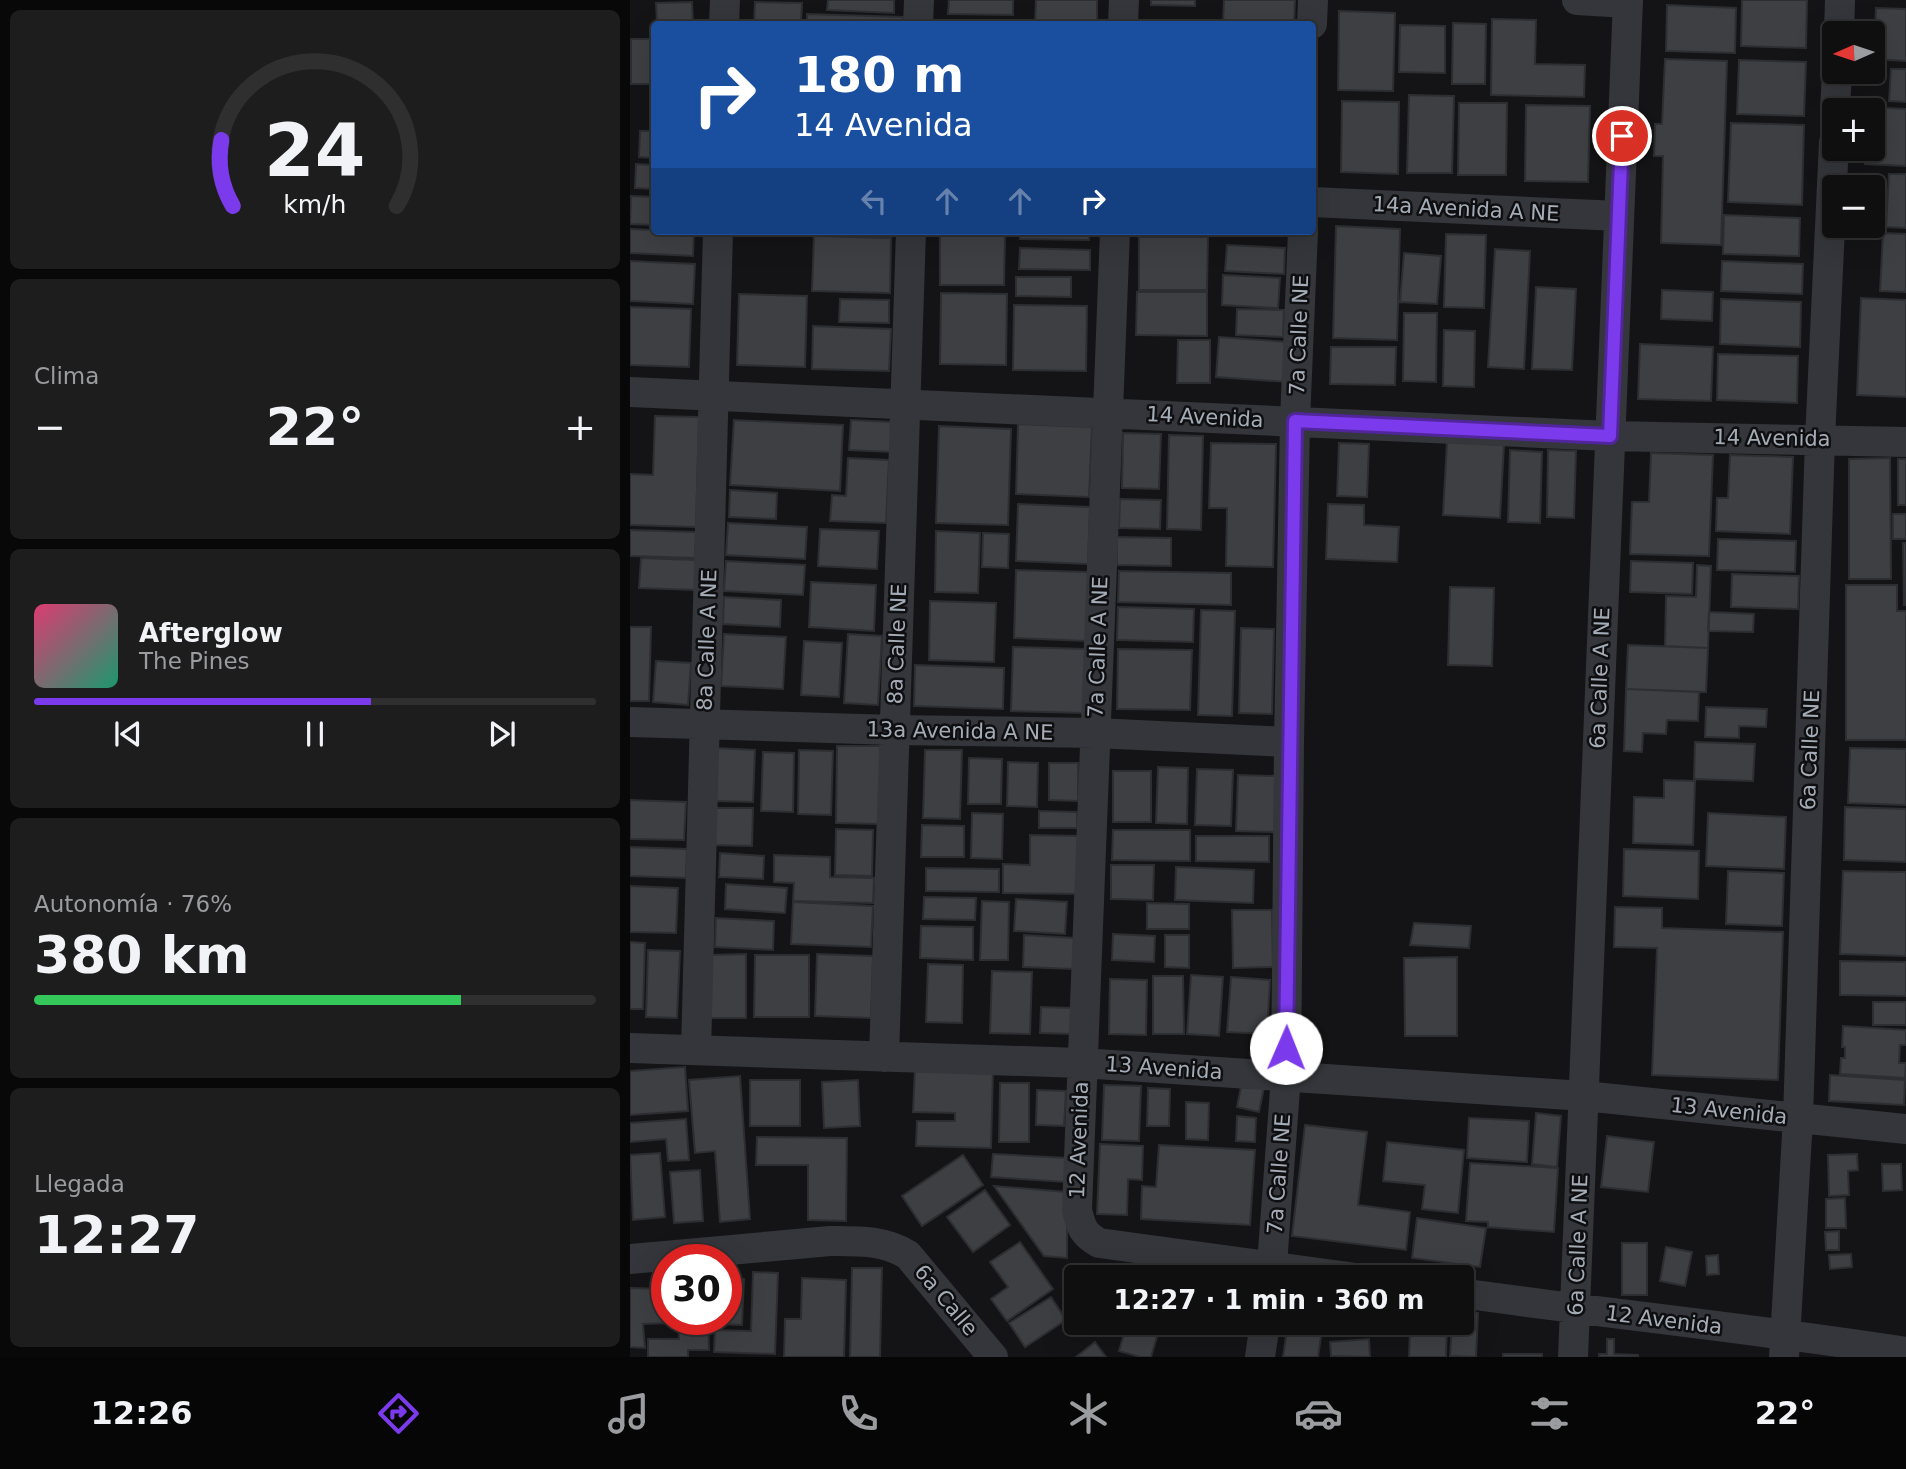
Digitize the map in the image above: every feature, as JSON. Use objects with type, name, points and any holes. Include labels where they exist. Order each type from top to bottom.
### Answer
[{"type":"street","points":[[724,21],[725,0]]},
{"type":"street","points":[[918,21],[919,0]]},
{"type":"street","points":[[1123,21],[1124,0]]},
{"type":"street","points":[[1312,21],[1313,0]]},
{"type":"street","points":[[1577,0],[1628,1]]},
{"type":"street","points":[[1839,21],[1840,0]]},
{"type":"street","name":"6a Calle A NE","points":[[1573,1357],[1628,1]]},
{"type":"street","name":"6a Calle NE","points":[[1784,1345],[1798,1118],[1820,439],[1833,161]]},
{"type":"street","name":"14a Avenida A NE","points":[[1316,202],[1619,216]]},
{"type":"street","name":"8a Calle A NE","points":[[695,1050],[718,235]]},
{"type":"street","name":"8a Calle NE","points":[[884,1057],[911,235]]},
{"type":"street","name":"7a Calle A NE","points":[[1082,1063],[1115,235]]},
{"type":"street","name":"7a Calle NE","points":[[1272,1265],[1286,1076],[1295,421],[1303,235]]},
{"type":"street","name":"14 Avenida","points":[[630,393],[714,394],[1610,436],[1906,442]]},
{"type":"street","name":"13a Avenida A NE","points":[[630,722],[1095,733],[1289,742]]},
{"type":"street","name":"13 Avenida","points":[[630,1048],[1082,1063],[1584,1096],[1906,1129]]},
{"type":"street","name":"12 Avenida","points":[[1082,1063],[1077,1210],[1085,1235],[1098,1243],[1235,1265]]},
{"type":"street","name":"6a Calle","points":[[630,1259],[830,1241],[858,1241],[895,1247],[908,1255],[993,1357]]},
{"type":"street","name":"12 Avenida","points":[[1474,1295],[1784,1345],[1906,1352]]},
{"type":"street","points":[[1260,1357],[1263,1335]]},
{"type":"building","points":[[828,0],[894,0],[894,13],[827,10]]},
{"type":"building","points":[[949,0],[1013,0],[1013,15],[948,14]]},
{"type":"building","points":[[1036,0],[1097,0],[1097,21],[1035,21]]},
{"type":"building","points":[[1151,0],[1195,0],[1195,6],[1151,5]]},
{"type":"building","points":[[1224,0],[1295,0],[1294,21],[1223,21]]},
{"type":"building","points":[[1742,0],[1807,0],[1806,48],[1741,46]]},
{"type":"building","points":[[692,2],[693,21],[657,21],[656,3]]},
{"type":"building","points":[[755,2],[802,3],[801,21],[754,21]]},
{"type":"building","points":[[1667,5],[1736,8],[1735,53],[1666,51]]},
{"type":"building","points":[[1876,8],[1906,9],[1906,61],[1885,60],[1885,21],[1875,21]]},
{"type":"building","points":[[1339,11],[1395,13],[1393,91],[1338,90]]},
{"type":"building","points":[[807,14],[903,17],[902,21],[807,21]]},
{"type":"building","points":[[1492,19],[1536,20],[1535,64],[1585,65],[1584,97],[1491,95]]},
{"type":"building","points":[[1453,23],[1486,24],[1485,84],[1452,84]]},
{"type":"building","points":[[1400,25],[1445,26],[1445,73],[1399,72]]},
{"type":"building","points":[[631,39],[651,39],[651,84],[631,84]]},
{"type":"building","points":[[1665,59],[1727,61],[1721,245],[1661,243],[1663,156],[1654,156],[1655,124],[1662,124]]},
{"type":"building","points":[[1739,60],[1806,62],[1804,116],[1737,114]]},
{"type":"building","points":[[1891,69],[1906,69],[1906,102],[1889,101]]},
{"type":"building","points":[[1409,95],[1454,96],[1452,173],[1407,173]]},
{"type":"building","points":[[1342,101],[1399,102],[1398,174],[1341,172]]},
{"type":"building","points":[[1459,103],[1507,103],[1506,175],[1458,175]]},
{"type":"building","points":[[1526,105],[1590,106],[1588,182],[1525,181]]},
{"type":"building","points":[[1885,108],[1906,109],[1906,166],[1865,164],[1865,161],[1885,161]]},
{"type":"building","points":[[1731,123],[1804,125],[1802,205],[1728,202]]},
{"type":"building","points":[[640,131],[651,131],[651,158],[639,157]]},
{"type":"building","points":[[636,164],[651,165],[651,189],[635,188]]},
{"type":"building","points":[[1889,174],[1906,174],[1906,228],[1886,227]]},
{"type":"building","points":[[631,196],[651,197],[651,225],[630,224]]},
{"type":"building","points":[[1724,215],[1800,218],[1799,256],[1723,254]]},
{"type":"building","points":[[1336,226],[1400,229],[1397,340],[1333,338]]},
{"type":"building","points":[[630,229],[651,230],[651,235],[694,235],[693,256],[630,253]]},
{"type":"building","points":[[1885,233],[1906,234],[1906,292],[1880,291],[1883,238]]},
{"type":"building","points":[[1446,234],[1486,235],[1484,308],[1444,307]]},
{"type":"building","points":[[940,235],[1005,235],[1004,285],[940,285]]},
{"type":"building","points":[[1020,235],[1089,235],[1089,240],[1020,239]]},
{"type":"building","points":[[814,236],[891,238],[890,293],[812,291]]},
{"type":"building","points":[[1139,237],[1208,237],[1207,290],[1139,290]]},
{"type":"building","points":[[1227,245],[1285,248],[1284,274],[1225,271]]},
{"type":"building","points":[[1020,248],[1090,250],[1090,270],[1019,269]]},
{"type":"building","points":[[1495,249],[1530,251],[1524,369],[1488,367]]},
{"type":"building","points":[[1404,253],[1441,256],[1437,304],[1400,302]]},
{"type":"building","points":[[630,261],[695,264],[693,304],[630,301]]},
{"type":"building","points":[[1722,261],[1803,264],[1802,294],[1721,291]]},
{"type":"building","points":[[1223,275],[1280,278],[1278,308],[1222,305]]},
{"type":"building","points":[[1016,277],[1071,277],[1071,297],[1016,296]]},
{"type":"building","points":[[1536,287],[1576,289],[1572,370],[1532,369]]},
{"type":"building","points":[[1662,290],[1713,292],[1712,321],[1661,319]]},
{"type":"building","points":[[1137,292],[1207,292],[1207,336],[1136,335]]},
{"type":"building","points":[[941,293],[1007,294],[1006,365],[940,364]]},
{"type":"building","points":[[739,294],[807,296],[805,367],[737,365]]},
{"type":"building","points":[[1861,298],[1906,300],[1906,397],[1857,395]]},
{"type":"building","points":[[840,299],[889,300],[889,323],[839,322]]},
{"type":"building","points":[[1721,299],[1801,302],[1800,347],[1720,344]]},
{"type":"building","points":[[1014,305],[1087,306],[1086,371],[1013,370]]},
{"type":"building","points":[[630,307],[691,309],[689,367],[630,365]]},
{"type":"building","points":[[1237,309],[1284,310],[1283,337],[1236,335]]},
{"type":"building","points":[[1404,313],[1437,313],[1436,382],[1403,381]]},
{"type":"building","points":[[813,326],[891,329],[889,371],[812,369]]},
{"type":"building","points":[[1444,330],[1475,331],[1474,387],[1443,386]]},
{"type":"building","points":[[1219,337],[1289,342],[1287,382],[1216,377]]},
{"type":"building","points":[[1178,340],[1210,340],[1210,383],[1177,383]]},
{"type":"building","points":[[1640,344],[1713,347],[1711,401],[1638,399]]},
{"type":"building","points":[[1331,347],[1396,347],[1395,385],[1330,384]]},
{"type":"building","points":[[1718,354],[1798,356],[1797,403],[1717,400]]},
{"type":"building","points":[[655,416],[699,417],[696,527],[630,525],[630,474],[653,475]]},
{"type":"building","points":[[734,420],[843,425],[840,491],[730,485]]},
{"type":"building","points":[[851,420],[892,422],[891,452],[849,450]]},
{"type":"building","points":[[1018,424],[1092,427],[1089,497],[1016,494]]},
{"type":"building","points":[[939,426],[1011,429],[1008,525],[936,523]]},
{"type":"building","points":[[1123,433],[1161,434],[1159,489],[1122,488]]},
{"type":"building","points":[[1169,435],[1203,436],[1201,530],[1167,529]]},
{"type":"building","points":[[1447,442],[1504,445],[1500,518],[1443,515]]},
{"type":"building","points":[[1211,443],[1276,444],[1273,567],[1226,566],[1227,508],[1209,508]]},
{"type":"building","points":[[1339,443],[1369,444],[1367,497],[1337,496]]},
{"type":"building","points":[[1510,450],[1542,452],[1540,523],[1508,522]]},
{"type":"building","points":[[1548,450],[1576,451],[1574,518],[1547,517]]},
{"type":"building","points":[[1651,453],[1713,455],[1709,556],[1630,554],[1632,502],[1649,502]]},
{"type":"building","points":[[1730,455],[1793,457],[1790,534],[1716,531],[1717,498],[1728,498]]},
{"type":"building","points":[[848,458],[889,460],[886,523],[830,521],[832,495],[846,496]]},
{"type":"building","points":[[1890,458],[1891,579],[1849,579],[1849,459]]},
{"type":"building","points":[[1898,459],[1906,459],[1906,505],[1898,505]]},
{"type":"building","points":[[730,490],[777,493],[776,519],[729,517]]},
{"type":"building","points":[[1120,499],[1161,500],[1160,529],[1119,528]]},
{"type":"building","points":[[1018,504],[1090,507],[1088,564],[1016,561]]},
{"type":"building","points":[[1328,504],[1364,505],[1364,525],[1399,527],[1397,562],[1326,559]]},
{"type":"building","points":[[1893,514],[1906,514],[1906,539],[1893,539]]},
{"type":"building","points":[[728,523],[807,527],[805,559],[726,555]]},
{"type":"building","points":[[820,529],[879,531],[877,569],[818,566]]},
{"type":"building","points":[[630,530],[696,532],[695,558],[630,556]]},
{"type":"building","points":[[936,531],[980,533],[978,593],[935,592]]},
{"type":"building","points":[[983,533],[1009,534],[1008,568],[982,567]]},
{"type":"building","points":[[1117,537],[1171,538],[1171,566],[1117,565]]},
{"type":"building","points":[[1718,539],[1796,541],[1795,572],[1717,570]]},
{"type":"building","points":[[1903,543],[1906,543],[1906,605],[1904,605]]},
{"type":"building","points":[[641,558],[696,560],[695,590],[639,588]]},
{"type":"building","points":[[726,561],[805,565],[803,595],[724,591]]},
{"type":"building","points":[[1631,561],[1693,563],[1692,594],[1630,592]]},
{"type":"building","points":[[1697,565],[1711,566],[1708,648],[1665,646],[1666,596],[1696,597]]},
{"type":"building","points":[[1016,570],[1088,572],[1086,641],[1014,638]]},
{"type":"building","points":[[1119,571],[1231,573],[1231,605],[1118,602]]},
{"type":"building","points":[[1732,574],[1799,576],[1798,609],[1731,607]]},
{"type":"building","points":[[811,582],[876,585],[874,631],[809,627]]},
{"type":"building","points":[[1846,585],[1897,585],[1897,611],[1906,611],[1906,740],[1846,740]]},
{"type":"building","points":[[1450,587],[1494,588],[1492,666],[1448,665]]},
{"type":"building","points":[[724,597],[781,600],[780,627],[723,624]]},
{"type":"building","points":[[930,601],[996,603],[994,662],[929,660]]},
{"type":"building","points":[[1118,607],[1194,609],[1193,642],[1117,640]]},
{"type":"building","points":[[1201,610],[1235,611],[1232,716],[1198,715]]},
{"type":"building","points":[[1709,612],[1754,614],[1753,632],[1708,631]]},
{"type":"building","points":[[630,627],[651,627],[649,701],[630,701]]},
{"type":"building","points":[[1241,628],[1274,629],[1272,714],[1239,713]]},
{"type":"building","points":[[724,634],[786,637],[783,689],[721,686]]},
{"type":"building","points":[[848,634],[882,636],[878,705],[844,703]]},
{"type":"building","points":[[804,641],[842,643],[839,697],[801,695]]},
{"type":"building","points":[[1628,645],[1708,648],[1706,692],[1626,689]]},
{"type":"building","points":[[1013,647],[1086,649],[1084,713],[1011,711]]},
{"type":"building","points":[[1118,649],[1192,650],[1190,710],[1117,709]]},
{"type":"building","points":[[656,661],[691,663],[688,705],[653,702]]},
{"type":"building","points":[[915,665],[1004,668],[1003,709],[914,706]]},
{"type":"building","points":[[1626,689],[1699,692],[1698,721],[1667,720],[1666,734],[1643,733],[1642,752],[1624,751]]},
{"type":"building","points":[[1706,707],[1767,709],[1766,727],[1739,726],[1739,738],[1705,737]]},
{"type":"building","points":[[1695,742],[1755,744],[1753,781],[1694,779]]},
{"type":"building","points":[[837,746],[883,746],[881,824],[836,823]]},
{"type":"building","points":[[717,748],[755,750],[753,802],[715,801]]},
{"type":"building","points":[[1850,748],[1906,749],[1906,805],[1848,803]]},
{"type":"building","points":[[799,750],[833,751],[831,815],[798,814]]},
{"type":"building","points":[[925,750],[962,750],[960,819],[923,818]]},
{"type":"building","points":[[763,752],[794,753],[793,812],[761,811]]},
{"type":"building","points":[[969,758],[1002,759],[1001,804],[968,804]]},
{"type":"building","points":[[1008,762],[1038,763],[1037,807],[1007,806]]},
{"type":"building","points":[[1049,763],[1078,763],[1078,801],[1049,800]]},
{"type":"building","points":[[1158,767],[1188,768],[1187,824],[1156,823]]},
{"type":"building","points":[[1197,769],[1233,770],[1231,826],[1195,825]]},
{"type":"building","points":[[1113,771],[1151,771],[1151,822],[1113,822]]},
{"type":"building","points":[[1238,775],[1276,776],[1274,832],[1236,831]]},
{"type":"building","points":[[1664,780],[1695,781],[1693,845],[1633,843],[1634,797],[1664,798]]},
{"type":"building","points":[[630,800],[686,802],[684,840],[630,839]]},
{"type":"building","points":[[1845,807],[1906,809],[1906,862],[1844,860]]},
{"type":"building","points":[[713,808],[753,808],[752,846],[712,845]]},
{"type":"building","points":[[1039,811],[1077,812],[1077,828],[1039,828]]},
{"type":"building","points":[[972,813],[1003,814],[1002,859],[971,858]]},
{"type":"building","points":[[1708,813],[1786,817],[1784,869],[1706,866]]},
{"type":"building","points":[[922,825],[964,826],[964,857],[921,857]]},
{"type":"building","points":[[836,829],[873,830],[872,876],[835,875]]},
{"type":"building","points":[[1113,830],[1190,830],[1190,861],[1112,860]]},
{"type":"building","points":[[1030,835],[1082,836],[1081,894],[1003,893],[1003,864],[1030,865]]},
{"type":"building","points":[[1196,836],[1269,836],[1269,862],[1196,861]]},
{"type":"building","points":[[630,847],[687,849],[686,878],[630,876]]},
{"type":"building","points":[[1624,849],[1699,851],[1698,899],[1623,896]]},
{"type":"building","points":[[720,853],[764,856],[763,879],[719,877]]},
{"type":"building","points":[[774,855],[830,857],[830,877],[874,878],[873,903],[793,901],[794,883],[774,882]]},
{"type":"building","points":[[1111,865],[1154,865],[1153,900],[1111,899]]},
{"type":"building","points":[[1176,867],[1254,870],[1253,903],[1175,900]]},
{"type":"building","points":[[926,868],[999,869],[999,892],[926,891]]},
{"type":"building","points":[[1728,871],[1784,873],[1782,926],[1726,924]]},
{"type":"building","points":[[1843,871],[1906,872],[1906,956],[1840,954]]},
{"type":"building","points":[[726,884],[787,888],[785,913],[725,909]]},
{"type":"building","points":[[630,886],[678,888],[676,933],[630,932]]},
{"type":"building","points":[[924,897],[976,898],[975,920],[923,919]]},
{"type":"building","points":[[1016,899],[1067,902],[1065,934],[1014,931]]},
{"type":"building","points":[[982,901],[1009,902],[1008,960],[980,960]]},
{"type":"building","points":[[793,902],[873,906],[871,947],[791,944]]},
{"type":"building","points":[[1147,903],[1189,904],[1189,929],[1147,929]]},
{"type":"building","points":[[1615,907],[1662,908],[1662,928],[1783,932],[1778,1080],[1652,1075],[1657,948],[1614,947]]},
{"type":"building","points":[[1232,910],[1272,910],[1273,967],[1233,968]]},
{"type":"building","points":[[716,918],[774,921],[773,950],[715,947]]},
{"type":"building","points":[[1414,923],[1471,926],[1469,948],[1410,945]]},
{"type":"building","points":[[921,926],[973,927],[973,960],[920,958]]},
{"type":"building","points":[[1113,934],[1155,936],[1154,962],[1112,960]]},
{"type":"building","points":[[1024,935],[1075,938],[1074,969],[1023,967]]},
{"type":"building","points":[[1165,935],[1189,935],[1189,968],[1165,967]]},
{"type":"building","points":[[630,942],[645,943],[643,1009],[630,1009]]},
{"type":"building","points":[[648,950],[680,951],[677,1018],[646,1017]]},
{"type":"building","points":[[746,954],[746,1018],[708,1018],[708,955]]},
{"type":"building","points":[[817,954],[873,956],[871,1018],[815,1016]]},
{"type":"building","points":[[755,955],[809,955],[809,1017],[754,1017]]},
{"type":"building","points":[[1457,957],[1457,1036],[1405,1036],[1404,958]]},
{"type":"building","points":[[1840,961],[1906,962],[1906,996],[1840,995]]},
{"type":"building","points":[[928,964],[963,965],[962,1023],[926,1022]]},
{"type":"building","points":[[992,971],[1032,972],[1030,1034],[990,1033]]},
{"type":"building","points":[[1191,975],[1223,977],[1219,1036],[1187,1034]]},
{"type":"building","points":[[1153,976],[1183,976],[1184,1034],[1153,1034]]},
{"type":"building","points":[[1231,977],[1270,980],[1267,1034],[1227,1032]]},
{"type":"building","points":[[1110,979],[1147,980],[1146,1035],[1109,1034]]},
{"type":"building","points":[[1873,1002],[1906,1002],[1906,1025],[1873,1025]]},
{"type":"building","points":[[1041,1007],[1073,1008],[1072,1034],[1040,1033]]},
{"type":"building","points":[[1843,1026],[1906,1030],[1906,1045],[1900,1045],[1899,1063],[1906,1063],[1905,1078],[1840,1074],[1841,1058],[1845,1058],[1845,1047],[1842,1047]]},
{"type":"building","points":[[685,1067],[688,1111],[630,1115],[630,1071]]},
{"type":"building","points":[[915,1068],[993,1070],[991,1148],[916,1146],[917,1121],[955,1121],[955,1113],[913,1112]]},
{"type":"building","points":[[1830,1075],[1905,1080],[1904,1105],[1829,1101]]},
{"type":"building","points":[[740,1076],[750,1219],[720,1222],[715,1151],[695,1153],[689,1080]]},
{"type":"building","points":[[750,1080],[800,1080],[800,1126],[750,1126]]},
{"type":"building","points":[[858,1080],[860,1126],[824,1128],[822,1082]]},
{"type":"building","points":[[1242,1082],[1264,1087],[1259,1112],[1237,1107]]},
{"type":"building","points":[[1000,1083],[1029,1083],[1029,1142],[999,1142]]},
{"type":"building","points":[[1104,1085],[1141,1086],[1139,1141],[1102,1140]]},
{"type":"building","points":[[1148,1088],[1170,1089],[1169,1126],[1147,1126]]},
{"type":"building","points":[[1037,1090],[1066,1091],[1064,1126],[1036,1125]]},
{"type":"building","points":[[1186,1102],[1209,1103],[1208,1140],[1186,1139]]},
{"type":"building","points":[[1536,1113],[1561,1116],[1557,1167],[1532,1164]]},
{"type":"building","points":[[1237,1116],[1256,1118],[1255,1142],[1236,1141]]},
{"type":"building","points":[[1469,1118],[1529,1121],[1527,1162],[1467,1158]]},
{"type":"building","points":[[686,1119],[689,1160],[668,1161],[666,1139],[630,1142],[630,1123]]},
{"type":"building","points":[[1305,1125],[1367,1132],[1358,1205],[1410,1212],[1406,1250],[1292,1236]]},
{"type":"building","points":[[1607,1136],[1654,1142],[1648,1192],[1601,1187]]},
{"type":"building","points":[[757,1137],[847,1138],[846,1221],[808,1220],[808,1165],[756,1165]]},
{"type":"building","points":[[1387,1142],[1464,1150],[1458,1213],[1422,1209],[1425,1185],[1383,1181]]},
{"type":"building","points":[[1100,1144],[1143,1146],[1142,1180],[1128,1179],[1127,1215],[1097,1214]]},
{"type":"building","points":[[1159,1145],[1255,1150],[1250,1225],[1141,1219],[1142,1186],[1156,1187]]},
{"type":"building","points":[[660,1153],[665,1217],[633,1220],[630,1155]]},
{"type":"building","points":[[993,1154],[1067,1158],[1066,1182],[991,1177]]},
{"type":"building","points":[[1857,1154],[1858,1170],[1848,1171],[1849,1195],[1829,1196],[1828,1155]]},
{"type":"building","points":[[963,1155],[983,1185],[922,1226],[902,1196]]},
{"type":"building","points":[[1470,1163],[1558,1168],[1554,1232],[1488,1227],[1488,1222],[1466,1221]]},
{"type":"building","points":[[1882,1164],[1901,1164],[1902,1190],[1883,1191]]},
{"type":"building","points":[[700,1170],[703,1221],[674,1223],[670,1172]]},
{"type":"building","points":[[994,1186],[1067,1192],[1067,1258],[1044,1256]]},
{"type":"building","points":[[985,1190],[1010,1225],[973,1252],[947,1217]]},
{"type":"building","points":[[1845,1198],[1846,1228],[1826,1228],[1826,1199]]},
{"type":"building","points":[[1417,1218],[1486,1228],[1480,1267],[1412,1258]]},
{"type":"building","points":[[1839,1231],[1839,1250],[1826,1250],[1825,1232]]},
{"type":"building","points":[[1020,1242],[1053,1289],[1007,1321],[991,1299],[1008,1287],[990,1262]]},
{"type":"building","points":[[1622,1243],[1647,1243],[1647,1295],[1622,1295]]},
{"type":"building","points":[[1666,1247],[1692,1252],[1685,1286],[1660,1281]]},
{"type":"building","points":[[1851,1254],[1852,1267],[1830,1269],[1829,1255]]},
{"type":"building","points":[[1718,1255],[1719,1274],[1707,1275],[1706,1256]]},
{"type":"building","points":[[852,1268],[882,1268],[880,1357],[850,1357]]},
{"type":"building","points":[[753,1272],[778,1273],[775,1354],[714,1352],[715,1335],[742,1335],[742,1331],[751,1331]]},
{"type":"building","points":[[802,1278],[846,1280],[844,1357],[784,1357],[785,1319],[801,1319]]},
{"type":"building","points":[[742,1279],[744,1279],[742,1325]]},
{"type":"building","points":[[630,1288],[651,1289],[651,1324],[643,1324],[645,1348],[630,1347]]},
{"type":"building","points":[[1051,1297],[1064,1317],[1064,1321],[1025,1347],[1009,1323]]},
{"type":"building","points":[[1474,1313],[1478,1313],[1476,1357],[1450,1356],[1451,1335],[1474,1335]]},
{"type":"building","points":[[679,1335],[708,1335],[709,1350],[688,1350],[688,1357],[648,1357],[648,1339],[679,1339]]},
{"type":"building","points":[[1124,1335],[1157,1335],[1151,1357],[1119,1351]]},
{"type":"building","points":[[1286,1335],[1321,1335],[1318,1357],[1283,1357]]},
{"type":"building","points":[[1410,1335],[1447,1335],[1446,1357],[1409,1357]]},
{"type":"building","points":[[1369,1339],[1370,1357],[1331,1356],[1330,1342]]},
{"type":"building","points":[[1607,1339],[1614,1339],[1614,1354],[1638,1357],[1599,1357],[1599,1354],[1607,1354]]},
{"type":"building","points":[[1095,1342],[1106,1357],[1076,1357]]},
{"type":"building","points":[[1503,1354],[1542,1354],[1542,1357],[1503,1357]]},
{"type":"route","points":[[1286,1048],[1295,421],[1610,436],[1622,136]]}]
